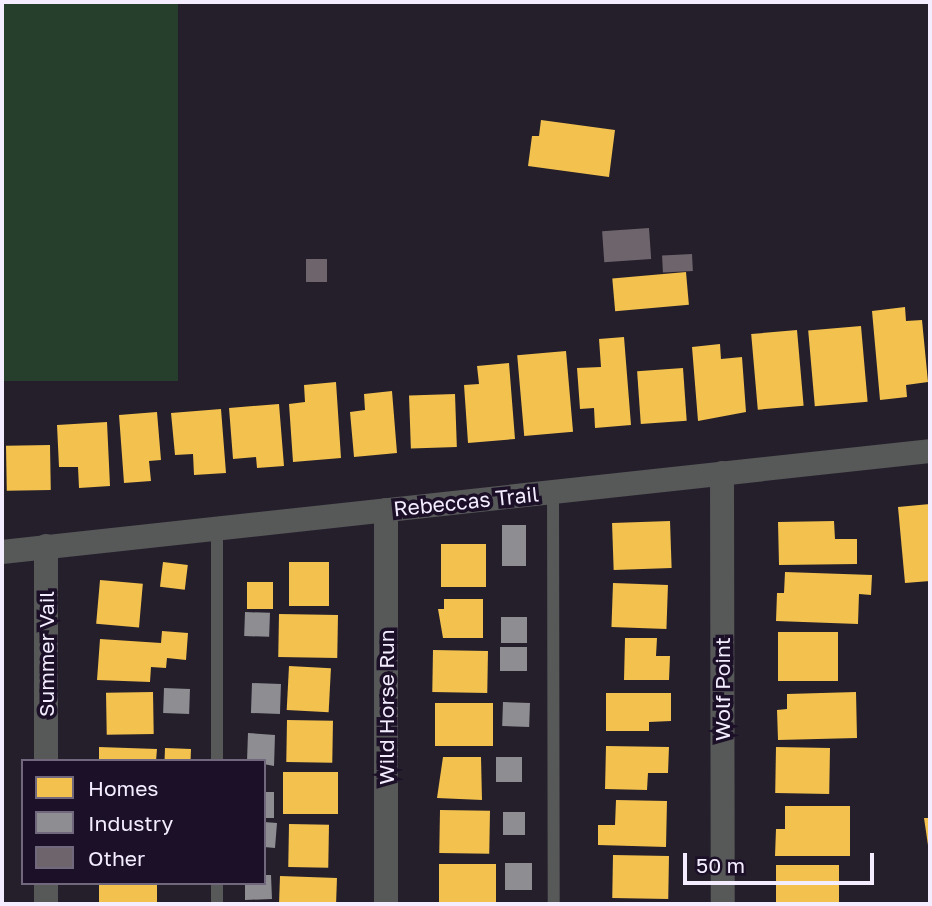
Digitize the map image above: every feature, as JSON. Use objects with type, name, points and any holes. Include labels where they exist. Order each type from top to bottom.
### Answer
[{"type":"street","name":"Rebeccas Trail","points":[[2,552],[930,450]]},
{"type":"street","name":"Wolf Point","points":[[722,473],[723,904]]},
{"type":"street","name":"Wild Horse Run","points":[[386,510],[386,904]]},
{"type":"street","name":"Summer Vail","points":[[46,759],[47,546]]},
{"type":"street","points":[[46,885],[46,904]]},
{"type":"lane","points":[[553,492],[554,904]]},
{"type":"lane","points":[[217,528],[217,759]]},
{"type":"lane","points":[[217,885],[217,904]]},
{"type":"green space","points":[[2,2],[178,2],[178,381],[2,381]]},
{"type":"building: Homes","points":[[541,120],[615,130],[609,177],[528,166],[532,136],[539,136]]},
{"type":"building: Homes","points":[[686,272],[689,305],[615,311],[612,278]]},
{"type":"building: Homes","points":[[905,307],[906,321],[922,320],[928,382],[906,385],[907,397],[880,400],[872,311]]},
{"type":"building: Homes","points":[[861,326],[868,402],[815,406],[808,331]]},
{"type":"building: Homes","points":[[797,330],[804,406],[758,410],[751,334]]},
{"type":"building: Homes","points":[[624,337],[631,425],[595,428],[594,408],[580,409],[577,368],[601,367],[599,339]]},
{"type":"building: Homes","points":[[720,344],[721,359],[742,357],[746,412],[698,421],[692,347]]},
{"type":"building: Homes","points":[[566,351],[573,432],[524,436],[517,355]]},
{"type":"building: Homes","points":[[509,363],[515,439],[468,443],[464,385],[479,384],[477,366]]},
{"type":"building: Homes","points":[[683,368],[687,421],[641,424],[637,371]]},
{"type":"building: Homes","points":[[336,382],[341,458],[293,462],[289,404],[305,402],[304,385]]},
{"type":"building: Homes","points":[[392,391],[397,453],[354,457],[350,412],[365,410],[364,394]]},
{"type":"building: Homes","points":[[455,394],[457,447],[411,449],[409,396]]},
{"type":"building: Homes","points":[[279,404],[284,466],[257,468],[256,457],[233,459],[229,408]]},
{"type":"building: Homes","points":[[221,409],[226,473],[194,475],[193,454],[175,455],[171,413]]},
{"type":"building: Homes","points":[[157,412],[161,460],[149,461],[151,481],[124,483],[119,415]]},
{"type":"building: Homes","points":[[107,422],[110,486],[79,488],[78,467],[59,467],[57,425]]},
{"type":"building: Homes","points":[[50,445],[51,490],[7,491],[6,446]]},
{"type":"building: Homes","points":[[930,504],[930,581],[905,583],[898,507]]},
{"type":"building: Homes","points":[[670,521],[672,568],[614,570],[612,523]]},
{"type":"building: Homes","points":[[834,521],[835,539],[857,539],[857,564],[779,565],[778,522]]},
{"type":"building: Homes","points":[[441,544],[486,544],[486,587],[441,587]]},
{"type":"building: Homes","points":[[163,562],[188,565],[185,590],[160,587]]},
{"type":"building: Homes","points":[[289,562],[329,562],[329,606],[289,606]]},
{"type":"building: Homes","points":[[785,572],[872,575],[871,595],[859,594],[858,624],[776,621],[777,593],[784,593]]},
{"type":"building: Homes","points":[[100,580],[143,584],[139,628],[96,624]]},
{"type":"building: Homes","points":[[247,582],[273,582],[273,609],[247,609]]},
{"type":"building: Homes","points":[[613,583],[668,585],[666,629],[611,627]]},
{"type":"building: Homes","points":[[444,599],[483,599],[483,638],[443,638],[438,609],[444,609]]},
{"type":"building: Homes","points":[[279,614],[338,615],[337,658],[278,657]]},
{"type":"building: Homes","points":[[162,631],[188,633],[186,660],[167,658],[166,668],[151,667],[150,682],[97,680],[100,639],[161,643]]},
{"type":"building: Homes","points":[[778,632],[838,632],[838,681],[778,681]]},
{"type":"building: Homes","points":[[625,638],[657,638],[656,656],[670,656],[669,680],[624,680]]},
{"type":"building: Homes","points":[[433,650],[488,651],[487,693],[432,692]]},
{"type":"building: Homes","points":[[289,666],[331,668],[329,712],[287,710]]},
{"type":"building: Homes","points":[[153,692],[154,734],[107,735],[106,693]]},
{"type":"building: Homes","points":[[856,692],[857,738],[778,740],[777,710],[787,709],[787,694]]},
{"type":"building: Homes","points":[[606,693],[671,693],[671,721],[649,722],[649,731],[606,731]]},
{"type":"building: Homes","points":[[435,703],[493,703],[493,746],[435,746]]},
{"type":"building: Homes","points":[[287,720],[333,721],[332,763],[286,762]]},
{"type":"building: Homes","points":[[606,746],[669,747],[668,773],[648,773],[647,790],[605,789]]},
{"type":"building: Homes","points":[[99,747],[157,749],[156,759],[99,759]]},
{"type":"building: Homes","points":[[776,747],[830,748],[829,794],[775,793]]},
{"type":"building: Homes","points":[[165,748],[191,749],[191,759],[165,759]]},
{"type":"building: Homes","points":[[443,757],[481,757],[482,800],[437,798]]},
{"type":"building: Homes","points":[[283,772],[338,772],[338,814],[283,814]]},
{"type":"building: Homes","points":[[616,800],[667,801],[666,847],[598,845],[598,825],[615,825]]},
{"type":"building: Homes","points":[[785,806],[850,806],[850,856],[775,856],[776,829],[785,829]]},
{"type":"building: Homes","points":[[440,810],[490,811],[489,854],[439,853]]},
{"type":"building: Homes","points":[[924,818],[930,818],[930,852],[929,852]]},
{"type":"building: Homes","points":[[289,824],[329,825],[328,868],[288,867]]},
{"type":"building: Homes","points":[[613,855],[669,856],[668,899],[612,898]]},
{"type":"building: Homes","points":[[439,864],[496,864],[496,904],[439,904]]},
{"type":"building: Homes","points":[[776,865],[839,865],[839,904],[776,904]]},
{"type":"building: Homes","points":[[280,876],[337,878],[336,904],[279,904]]},
{"type":"building: Homes","points":[[99,885],[157,885],[157,904],[99,904]]},
{"type":"building: Industry","points":[[502,525],[526,525],[526,566],[502,566]]},
{"type":"building: Industry","points":[[245,612],[270,613],[269,637],[244,636]]},
{"type":"building: Industry","points":[[501,617],[527,617],[527,643],[501,643]]},
{"type":"building: Industry","points":[[500,647],[527,647],[527,671],[500,671]]},
{"type":"building: Industry","points":[[252,683],[281,684],[280,714],[251,713]]},
{"type":"building: Industry","points":[[164,688],[190,689],[189,714],[163,713]]},
{"type":"building: Industry","points":[[503,702],[530,703],[529,727],[502,726]]},
{"type":"building: Industry","points":[[248,733],[275,735],[274,766],[266,765],[266,759],[247,759]]},
{"type":"building: Industry","points":[[496,757],[522,757],[522,782],[496,782]]},
{"type":"building: Industry","points":[[266,792],[274,792],[274,818],[266,818]]},
{"type":"building: Industry","points":[[503,812],[525,812],[525,835],[503,835]]},
{"type":"building: Industry","points":[[266,822],[277,823],[275,848],[266,847]]},
{"type":"building: Industry","points":[[505,863],[532,863],[532,890],[505,890]]},
{"type":"building: Industry","points":[[266,875],[271,875],[272,899],[245,900],[245,885],[266,885]]},
{"type":"building: Other","points":[[649,228],[651,259],[604,262],[602,231]]},
{"type":"building: Other","points":[[692,254],[693,271],[663,273],[662,256]]},
{"type":"building: Other","points":[[306,259],[327,259],[327,282],[306,282]]}]
